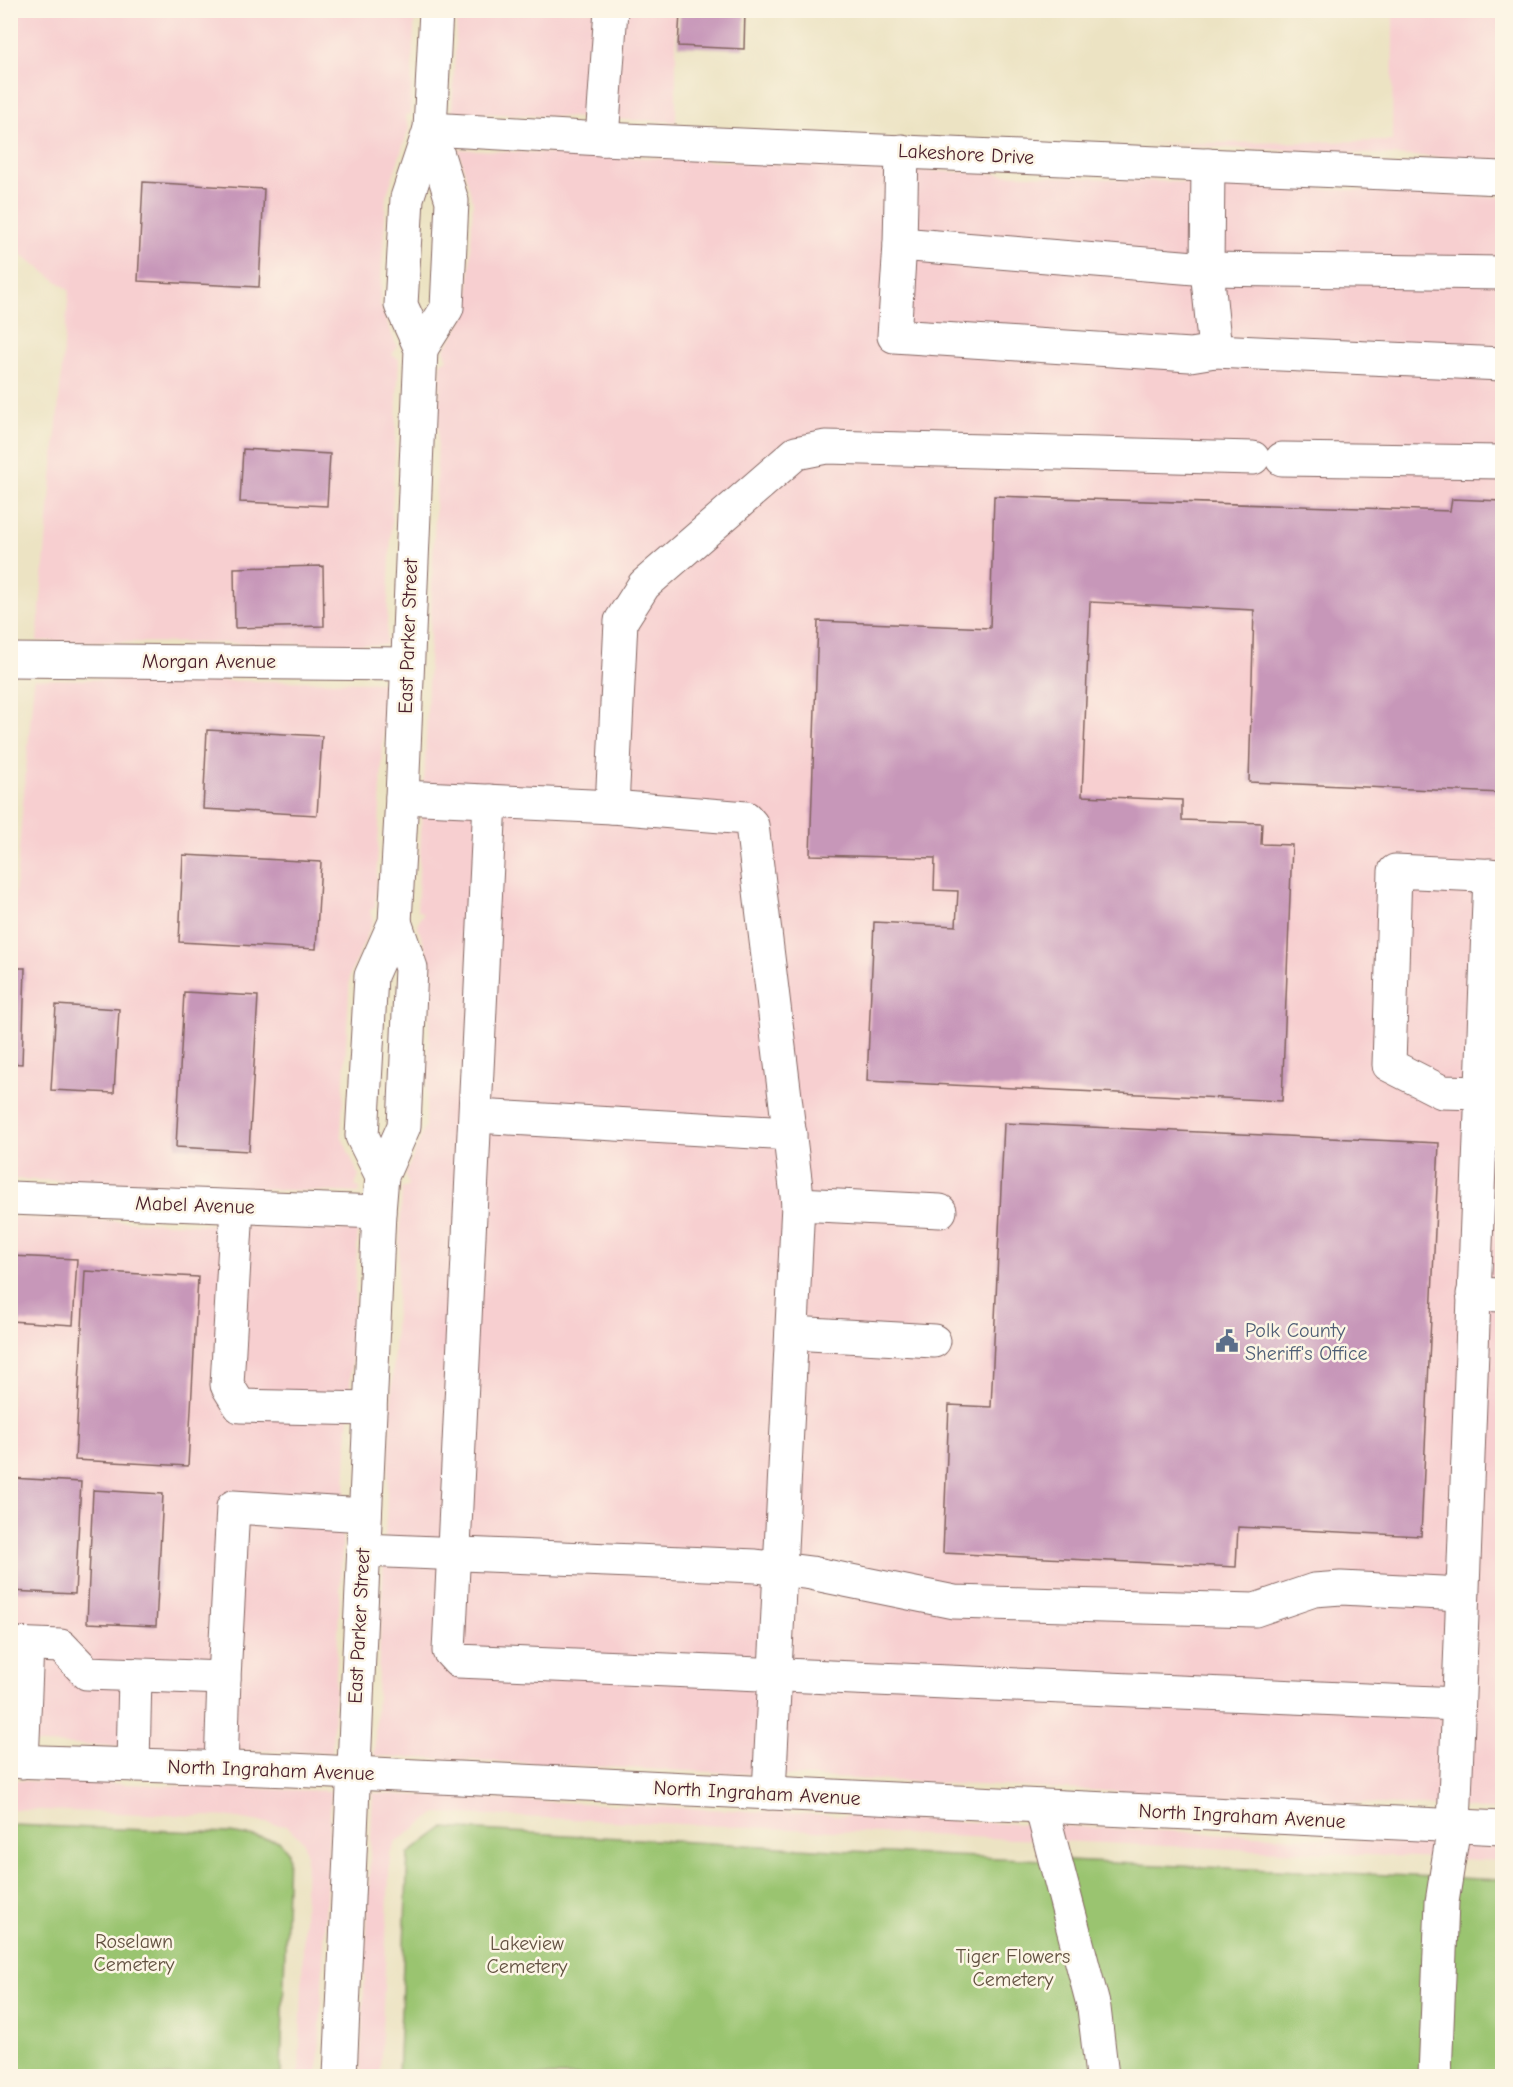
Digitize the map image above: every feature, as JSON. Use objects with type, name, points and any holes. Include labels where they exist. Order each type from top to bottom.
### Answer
[{"type":"street","name":"East Parker Street","points":[[340,2076],[382,1176],[404,1126],[411,968],[395,922],[420,349],[401,305],[407,198],[430,129],[436,10]]},
{"type":"street","points":[[602,139],[611,10]]},
{"type":"street","name":"East Parker Street","points":[[420,349],[447,308],[452,201],[430,129]]},
{"type":"street","name":"Lakeshore Drive","points":[[430,129],[602,139],[1503,178]]},
{"type":"street","points":[[902,151],[900,244],[894,336],[1190,355],[1215,351],[1503,364]]},
{"type":"street","points":[[1208,165],[1207,269],[1215,351]]},
{"type":"street","points":[[900,244],[1207,269],[1503,273]]},
{"type":"street","points":[[612,807],[621,621],[644,585],[796,453],[826,447],[1267,459],[1503,462]]},
{"type":"street","name":"Morgan Avenue","points":[[10,660],[407,664]]},
{"type":"street","points":[[402,797],[612,807],[746,818],[752,825],[798,1204],[769,1793]]},
{"type":"street","points":[[490,801],[449,1651],[458,1661],[1458,1704]]},
{"type":"street","points":[[1435,2076],[1442,1902],[1454,1826],[1462,1594],[1488,1294],[1481,1093],[1496,875],[1395,871],[1389,1065],[1442,1092],[1481,1093]]},
{"type":"street","points":[[476,1116],[789,1134]]},
{"type":"street","name":"Mabel Avenue","points":[[10,1198],[380,1212]]},
{"type":"street","points":[[798,1204],[940,1211]]},
{"type":"street","points":[[237,1207],[228,1385],[240,1406],[370,1409]]},
{"type":"street","points":[[792,1333],[934,1341]]},
{"type":"street","points":[[221,1768],[233,1507],[365,1515]]},
{"type":"street","points":[[363,1550],[756,1566],[781,1571],[811,1573],[954,1602],[1255,1610],[1314,1590],[1341,1588],[1462,1594]]},
{"type":"street","points":[[16,1761],[19,1644],[61,1646],[87,1673],[224,1678]]},
{"type":"street","points":[[133,1765],[135,1675]]},
{"type":"street","name":"North Ingraham Avenue","points":[[16,1761],[353,1773],[1503,1828]]},
{"type":"street","points":[[1041,1806],[1094,2008],[1102,2076]]},
{"type":"shaded area","points":[[11,11],[415,11],[410,114],[405,115],[409,128],[386,197],[380,304],[397,347],[392,355],[399,359],[386,645],[37,641],[69,290],[11,247]]},
{"type":"shaded area","points":[[457,11],[676,11],[676,122],[452,112]]},
{"type":"shaded area","points":[[1393,11],[1502,11],[1502,160],[1140,144],[1392,141]]},
{"type":"shaded area","points":[[458,149],[1502,197],[1502,1810],[374,1756],[402,1189],[409,1186],[405,1176],[425,1127],[432,970],[417,924],[423,913],[417,910],[441,362],[448,359],[444,350],[468,309],[473,202]]},
{"type":"shaded area","points":[[34,679],[386,682],[375,908],[370,910],[373,921],[350,975],[341,1135],[359,1176],[355,1186],[360,1188],[359,1193],[11,1179],[11,940]]},
{"type":"shaded area","points":[[11,1217],[358,1230],[332,1753],[11,1743]]},
{"type":"shaded area","points":[[11,1780],[331,1791],[318,2076],[299,2076],[306,1853],[303,1842],[294,1832],[286,1826],[230,1817],[11,1809]]},
{"type":"shaded area","points":[[373,1793],[1502,1847],[1502,1861],[437,1813],[396,1842],[390,1853],[380,2076],[360,2076]]},
{"type":"green space","name":"Roselawn Cemetery","points":[[11,1825],[230,1833],[279,1841],[288,1852],[281,2076],[11,2076]]},
{"type":"green space","points":[[443,1828],[907,1854],[1502,1880],[1502,2076],[398,2076],[408,1854]]},
{"type":"building","points":[[696,10],[745,10],[744,49],[678,46],[680,13],[696,14]]},
{"type":"building","points":[[143,182],[264,189],[259,287],[138,281]]},
{"type":"building","points":[[243,449],[330,454],[327,506],[240,502]]},
{"type":"building","points":[[994,496],[1450,511],[1452,499],[1502,501],[1502,793],[1249,782],[1254,610],[1090,602],[1082,796],[1182,800],[1182,820],[1262,823],[1261,844],[1292,845],[1282,1101],[867,1081],[874,922],[956,926],[958,891],[934,890],[935,858],[810,855],[818,621],[990,628]]},
{"type":"building","points":[[323,566],[324,626],[235,628],[234,568]]},
{"type":"building","points":[[207,730],[322,736],[317,815],[203,809]]},
{"type":"building","points":[[183,855],[321,862],[316,949],[179,942]]},
{"type":"building","points":[[10,968],[25,968],[22,1064],[10,1063]]},
{"type":"building","points":[[184,992],[258,996],[249,1151],[176,1147]]},
{"type":"building","points":[[56,1005],[119,1009],[114,1093],[51,1090]]},
{"type":"building","points":[[1004,1123],[1439,1143],[1421,1536],[1238,1527],[1236,1567],[943,1553],[949,1405],[991,1407]]},
{"type":"building","points":[[10,1256],[77,1259],[73,1325],[10,1321]]},
{"type":"building","points":[[85,1271],[198,1277],[188,1466],[75,1460]]},
{"type":"building","points":[[10,1478],[81,1482],[75,1594],[10,1591]]},
{"type":"building","points":[[93,1490],[163,1494],[156,1626],[87,1623]]},
{"type":"place","name":"Polk County Sheriff's Office","points":[[1227,1341]]},
{"type":"park label","name":"Lakeview Cemetery","points":[[527,1954]]},
{"type":"park label","name":"Tiger Flowers Cemetery","points":[[1013,1968]]}]
